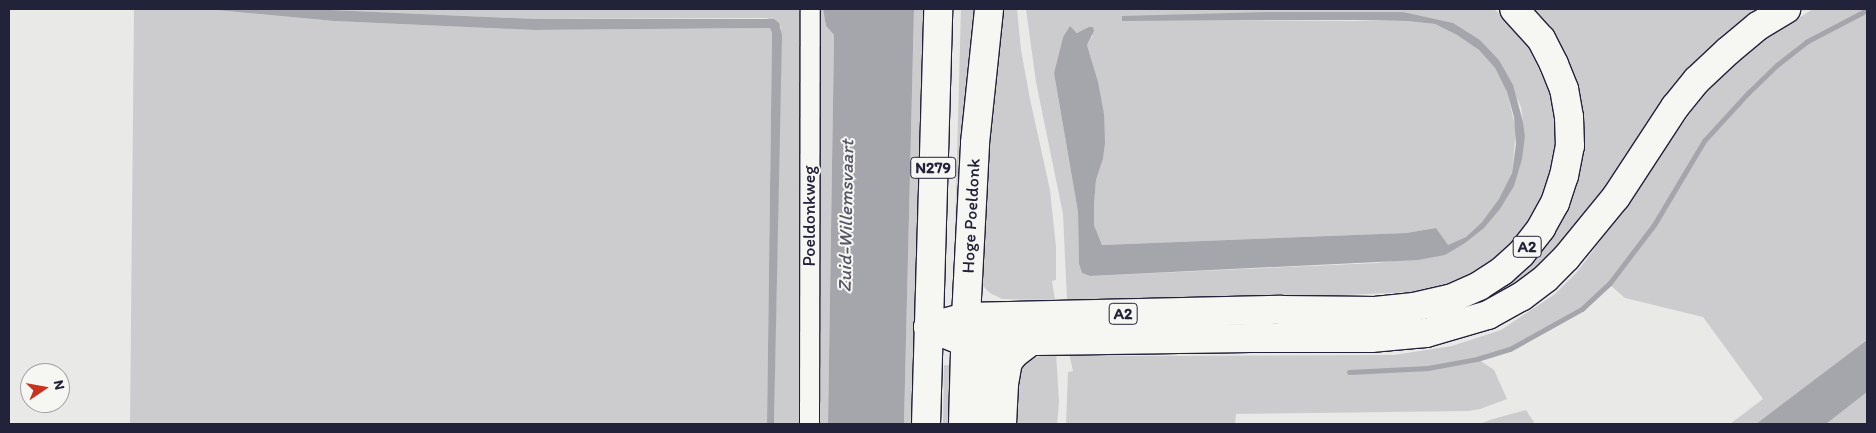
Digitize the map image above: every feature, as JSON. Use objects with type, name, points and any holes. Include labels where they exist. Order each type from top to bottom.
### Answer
[{"type":"highway","name":"N279","points":[[926,424],[938,9]]},
{"type":"highway","name":"Hoge Poeldonk","points":[[963,424],[965,329],[975,144],[989,9]]},
{"type":"highway","name":"A2","points":[[928,327],[965,329],[1281,310],[1375,311],[1414,307],[1450,299],[1478,286],[1502,271],[1520,254],[1541,228],[1555,203],[1564,176],[1570,146],[1569,118],[1564,89],[1554,64],[1541,39],[1514,9]]},
{"type":"highway","name":"A2","points":[[965,329],[1018,341],[1371,338],[1426,333],[1488,315],[1521,297],[1546,278],[1566,258],[1611,205],[1675,107],[1697,80],[1758,26],[1786,9]]},
{"type":"highway","points":[[982,424],[985,370],[988,360],[1018,341]]},
{"type":"highway","points":[[1002,424],[1004,384],[1008,362],[1014,354],[1018,341]]},
{"type":"street","name":"Poeldonkweg","points":[[809,424],[810,9]]},
{"type":"shaded area","points":[[134,9],[205,9],[334,21],[535,30],[770,28],[772,33],[767,424],[130,424]]},
{"type":"shaded area","points":[[309,9],[800,9],[803,424],[774,424],[781,27],[767,18],[535,19]]},
{"type":"shaded area","points":[[814,9],[823,9],[826,26],[834,35],[828,424],[815,424]]},
{"type":"shaded area","points":[[914,9],[926,9],[915,424],[904,424]]},
{"type":"shaded area","points":[[961,9],[979,9],[961,267],[954,267]]},
{"type":"shaded area","points":[[998,9],[1017,9],[1021,50],[1050,190],[1056,247],[1056,280],[1052,281],[1055,300],[1002,299],[990,293],[980,283],[985,153]]},
{"type":"shaded area","points":[[1026,9],[1494,9],[1515,28],[1528,46],[1550,93],[1555,119],[1556,146],[1552,173],[1543,199],[1531,220],[1512,245],[1472,274],[1446,284],[1412,292],[1276,298],[1224,296],[1067,300],[1063,214],[1036,82]],"holes":[[[1403,12],[1480,40],[1499,60],[1521,107],[1525,136],[1500,209],[1445,255],[1377,263],[1090,276],[1082,273],[1079,264],[1078,212],[1054,73],[1063,37],[1070,27],[1078,33],[1093,35],[1087,45],[1093,66],[1105,144],[1103,159],[1096,180],[1094,204],[1094,225],[1102,245],[1406,233],[1436,228],[1447,246],[1466,237],[1482,222],[1500,199],[1512,173],[1516,130],[1507,92],[1495,68],[1479,50],[1457,35],[1435,24],[1407,21],[1123,21]]]},
{"type":"shaded area","points":[[1524,9],[1774,9],[1647,136],[1538,273],[1487,301],[1453,313],[1376,323],[1249,328],[1193,322],[1375,316],[1506,275],[1575,146]]},
{"type":"shaded area","points":[[1813,9],[1867,9],[1867,340],[1756,424],[1730,424],[1763,399],[1703,317],[1625,298],[1609,284],[1582,309],[1555,326],[1510,349],[1478,359],[1494,370],[1507,399],[1480,409],[1468,411],[1236,414],[1235,424],[1066,424],[1068,372],[1073,371],[1069,353],[1129,356],[1394,355],[1452,346],[1501,330],[1555,294],[1577,272],[1627,205],[1665,147],[1707,91],[1736,62],[1765,39]]},
{"type":"shaded area","points":[[1056,352],[1059,403],[1057,424],[1014,424],[1016,377],[1021,368],[1033,358]]},
{"type":"shaded area","points":[[944,365],[957,366],[955,424],[943,424]]},
{"type":"shaded area","points":[[1867,392],[1867,424],[1826,424]]},
{"type":"shaded area","points":[[1526,410],[1535,424],[1479,424],[1493,419]]},
{"type":"water","points":[[205,9],[309,9],[535,19],[774,19],[779,23],[782,35],[774,424],[767,424],[772,33],[770,28],[535,30],[334,21]]},
{"type":"water","name":"Zuid-Willemsvaart","points":[[823,9],[914,9],[904,424],[828,424],[834,35],[826,26]]},
{"type":"water","points":[[1268,12],[1403,12],[1453,23],[1480,40],[1499,60],[1513,85],[1525,136],[1522,159],[1514,186],[1500,209],[1484,228],[1465,243],[1445,255],[1418,260],[1090,276],[1082,273],[1079,264],[1078,212],[1054,73],[1063,37],[1070,26],[1077,33],[1089,27],[1093,27],[1094,31],[1087,45],[1098,82],[1104,114],[1105,144],[1103,159],[1096,180],[1094,204],[1094,225],[1102,245],[1406,233],[1436,228],[1448,245],[1466,237],[1482,222],[1499,199],[1512,173],[1516,144],[1514,117],[1507,92],[1495,68],[1479,50],[1457,35],[1435,24],[1407,21],[1355,20],[1122,21],[1122,16]]},
{"type":"water","points":[[1867,340],[1867,392],[1826,424],[1756,424]]},
{"type":"waterway","points":[[1349,372],[1428,368],[1477,359],[1510,349],[1582,309],[1609,284],[1654,225],[1704,141],[1748,93],[1777,65],[1806,42],[1867,10]]}]
